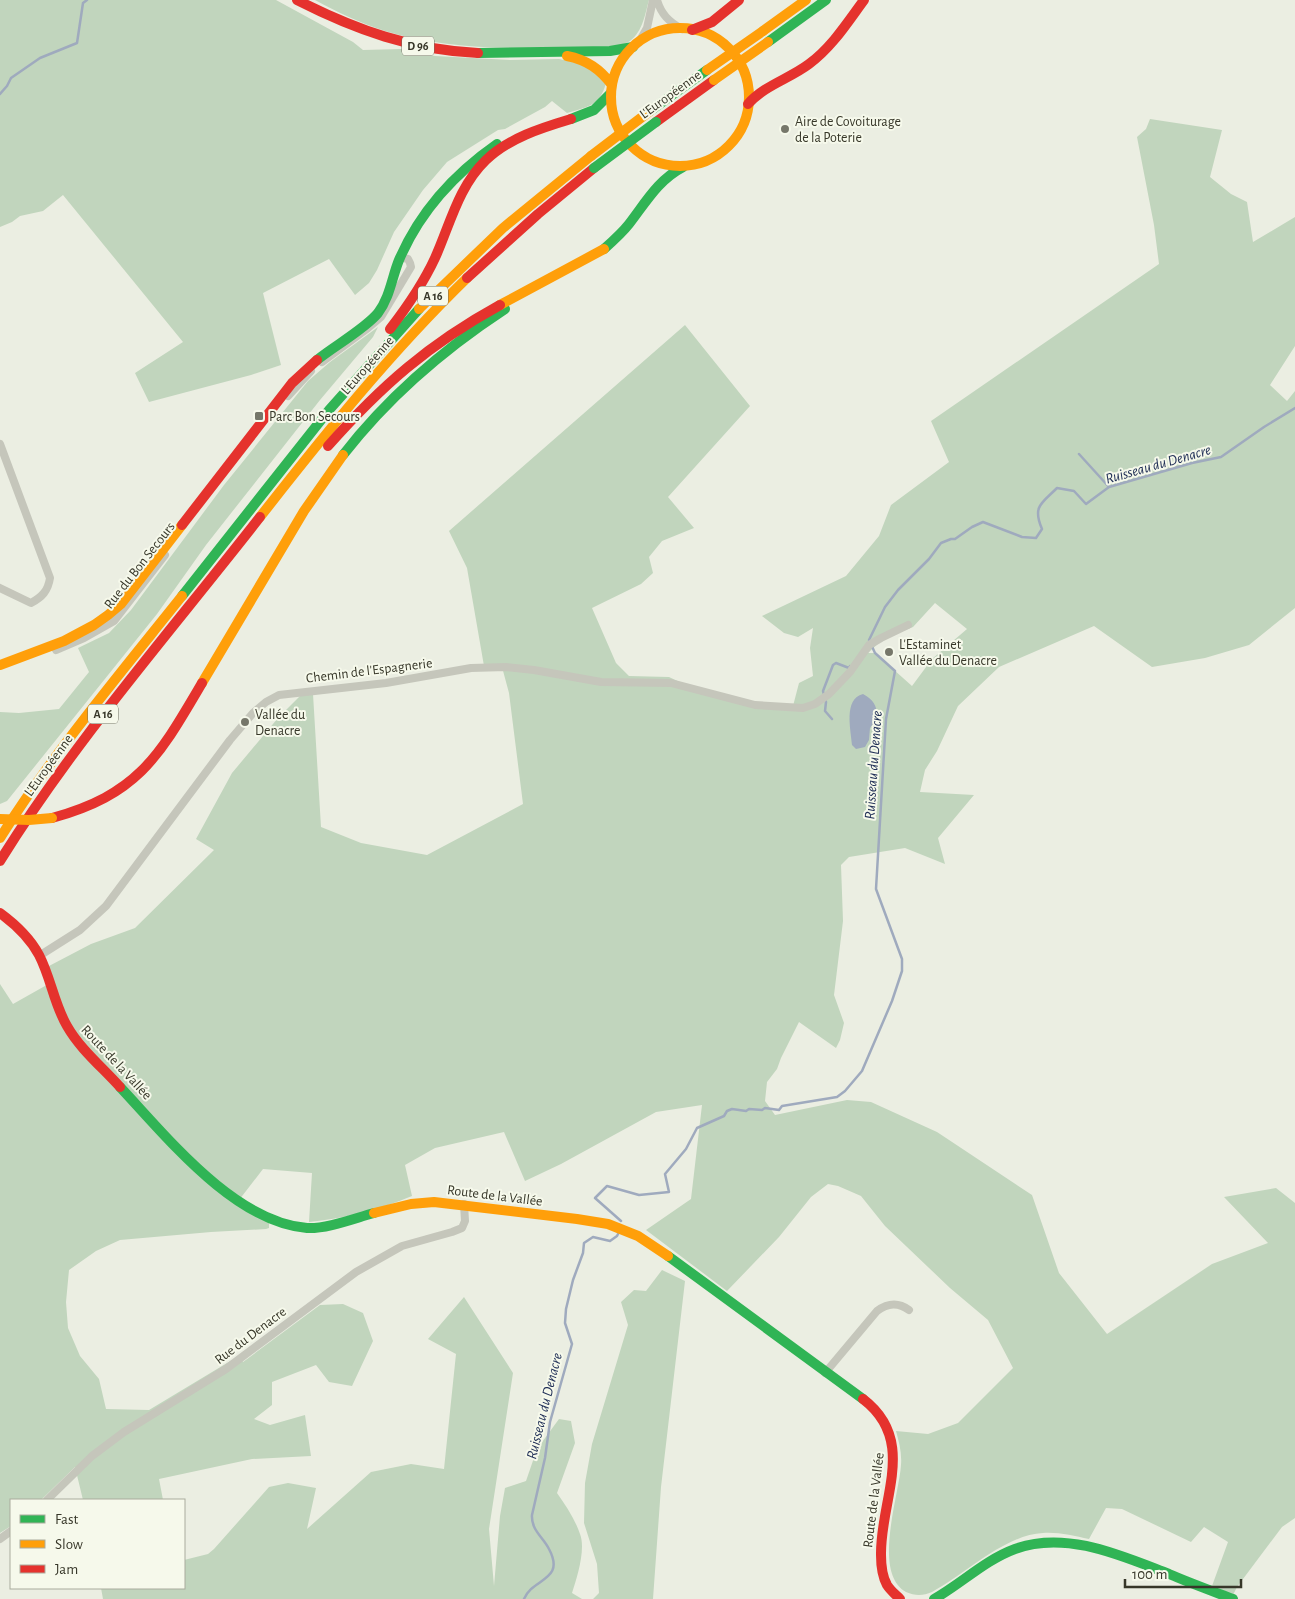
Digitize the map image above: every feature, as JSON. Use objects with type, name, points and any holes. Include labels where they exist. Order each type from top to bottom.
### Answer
[{"type":"main road","name":"D 96","points":[[297,0],[357,29],[406,44],[468,53],[616,52],[636,44]]},
{"type":"main road","points":[[685,166],[667,165],[654,161],[642,155],[623,136],[615,120],[612,107],[612,89],[620,63],[636,44],[662,31],[705,26],[715,21],[739,0]]},
{"type":"main road","name":"L'Européenne","points":[[0,838],[28,794],[74,732],[301,447],[363,372],[420,308],[469,260],[531,204],[591,156],[650,111],[806,0]]},
{"type":"main road","name":"L'Européenne","points":[[0,861],[57,774],[344,412],[424,322],[500,247],[557,197],[656,122],[826,0]]},
{"type":"main road","points":[[748,104],[761,90],[800,70],[816,58],[834,40],[864,0]]},
{"type":"main road","points":[[0,819],[29,820],[52,818],[87,808],[106,798],[139,775],[158,755],[172,735],[314,494],[350,447],[394,397],[445,352],[486,322],[518,301],[572,272],[604,249],[626,227],[659,182],[685,166],[706,161],[726,148],[737,136],[743,125],[748,104],[746,78],[740,65],[733,54],[713,37],[687,29]]},
{"type":"main road","name":"D 96","points":[[548,53],[575,57],[589,62],[602,71],[612,89]]},
{"type":"main road","points":[[363,372],[368,356],[405,310],[429,272],[460,196],[476,171],[492,155],[519,139],[549,126],[594,111],[612,89]]},
{"type":"main road","points":[[400,257],[428,208],[448,184],[473,161],[500,142],[525,130],[558,120],[572,119]]},
{"type":"main road","points":[[216,573],[348,423],[403,370],[433,346],[465,325],[604,249]]},
{"type":"main road","name":"Rue du Bon Secours","points":[[0,665],[76,637],[90,629],[128,596],[301,374],[319,358],[373,318],[386,299],[400,257]]},
{"type":"main road","name":"Route de la Vallée","points":[[0,913],[24,934],[39,956],[59,1012],[76,1040],[200,1170],[223,1190],[261,1214],[287,1226],[308,1228],[414,1203],[434,1202],[599,1221],[633,1232],[654,1246],[826,1373],[873,1409],[884,1421],[890,1435],[894,1451],[894,1465],[881,1540],[880,1563],[885,1583],[893,1594],[900,1599]]},
{"type":"main road","points":[[934,1599],[1009,1551],[1030,1545],[1052,1543],[1092,1548],[1119,1556],[1233,1599]]},
{"type":"street","points":[[655,0],[663,15],[670,21],[687,29]]},
{"type":"street","points":[[636,44],[647,28],[655,0]]},
{"type":"street","name":"Rue du Bon Secours","points":[[239,454],[291,391],[307,375],[381,317],[411,267],[408,259],[400,257]]},
{"type":"street","points":[[0,444],[50,578],[45,593],[31,603],[0,588]]},
{"type":"street","name":"Rue du Bon Secours","points":[[0,670],[78,641],[111,623],[122,611],[205,497]]},
{"type":"street","name":"Chemin de l'Espagnerie","points":[[39,956],[80,930],[106,906],[230,740],[253,713],[266,702],[279,695],[386,683],[465,669],[506,667],[601,682],[671,683],[762,706],[803,708],[818,702],[829,694],[852,670],[864,651],[873,642],[908,625]]},
{"type":"street","name":"Rue du Denacre","points":[[48,1499],[82,1465],[110,1442],[137,1423],[226,1370],[356,1272],[402,1246],[459,1230],[464,1224],[464,1204]]},
{"type":"street","points":[[826,1373],[877,1311],[888,1305],[896,1304],[909,1310]]},
{"type":"green space","points":[[0,0],[276,0],[353,42],[363,50],[401,49],[435,56],[510,60],[559,59],[579,63],[595,70],[606,83],[600,97],[592,104],[567,113],[552,101],[545,107],[505,129],[498,130],[447,162],[423,190],[394,232],[369,283],[355,295],[329,259],[263,293],[281,365],[251,375],[149,402],[135,373],[183,342],[63,195],[43,211],[20,216],[0,227]]},
{"type":"green space","points":[[315,0],[649,0],[641,27],[634,37],[625,44],[605,47],[505,48],[456,45],[408,37],[367,24]]},
{"type":"green space","points":[[1150,119],[1222,130],[1210,177],[1231,194],[1247,202],[1253,242],[1295,217],[1295,346],[1270,385],[1287,401],[1295,391],[1295,608],[1249,645],[1205,658],[1152,667],[1094,626],[999,667],[958,706],[937,751],[925,770],[920,792],[974,795],[938,838],[945,864],[905,848],[849,857],[841,865],[843,921],[834,995],[844,1023],[840,1040],[836,1048],[799,1022],[777,1069],[767,1082],[765,1101],[775,1115],[847,1100],[871,1102],[937,1132],[1032,1195],[1059,1273],[1107,1334],[1212,1264],[1268,1243],[1224,1197],[1276,1188],[1295,1203],[1295,1518],[1282,1527],[1233,1595],[1212,1586],[1228,1542],[1204,1527],[1191,1542],[1122,1509],[1106,1508],[1089,1539],[1055,1533],[1028,1535],[986,1556],[932,1592],[919,1595],[906,1592],[896,1582],[891,1568],[889,1552],[890,1533],[901,1465],[901,1452],[896,1431],[928,1434],[958,1423],[1013,1368],[988,1320],[950,1288],[885,1226],[861,1196],[838,1186],[828,1184],[811,1197],[779,1237],[727,1291],[646,1230],[691,1199],[702,1105],[656,1112],[561,1164],[525,1181],[504,1132],[435,1148],[405,1165],[412,1196],[361,1213],[322,1221],[309,1222],[312,1173],[263,1169],[236,1204],[269,1222],[269,1228],[120,1240],[96,1251],[69,1270],[66,1302],[68,1328],[80,1356],[99,1379],[106,1409],[149,1410],[232,1360],[241,1358],[243,1362],[320,1305],[343,1304],[363,1313],[373,1341],[352,1386],[329,1382],[316,1365],[272,1382],[272,1405],[254,1419],[270,1425],[305,1415],[311,1456],[252,1459],[159,1479],[163,1499],[83,1499],[75,1467],[42,1499],[10,1499],[10,1527],[0,1533],[0,984],[13,1004],[52,982],[49,966],[91,944],[135,928],[214,850],[196,839],[232,773],[278,718],[301,695],[313,694],[321,827],[361,843],[427,855],[523,804],[509,693],[502,667],[484,666],[467,568],[449,531],[685,325],[750,406],[668,497],[694,528],[662,541],[649,557],[653,573],[641,584],[592,608],[616,663],[629,676],[669,677],[703,693],[736,700],[793,706],[799,683],[813,676],[810,648],[813,628],[798,637],[784,633],[762,616],[846,576],[879,536],[891,505],[949,462],[931,421],[1159,264],[1154,225],[1137,137],[1146,129]],"holes":[[[935,603],[967,629],[932,659],[912,686],[875,653],[868,653],[883,639],[913,627]]]},
{"type":"green space","points":[[378,327],[373,337],[320,400],[206,545],[157,614],[7,801],[0,804],[0,712],[19,713],[59,709],[89,672],[78,648],[109,633],[131,610],[224,485],[308,381],[330,362]]},
{"type":"green space","points":[[662,1270],[685,1281],[661,1487],[653,1599],[593,1599],[599,1593],[597,1564],[584,1523],[585,1483],[592,1444],[628,1325],[621,1302],[634,1290],[646,1291]]},
{"type":"green space","points":[[464,1297],[513,1373],[489,1529],[494,1586],[500,1516],[505,1488],[526,1481],[537,1449],[559,1419],[571,1421],[575,1443],[557,1493],[573,1518],[582,1540],[580,1564],[572,1593],[582,1599],[103,1599],[101,1589],[185,1589],[185,1560],[208,1554],[214,1549],[269,1487],[288,1483],[316,1488],[307,1529],[371,1472],[411,1464],[444,1469],[456,1354],[428,1339]]},
{"type":"water","points":[[863,694],[874,703],[878,717],[870,728],[869,740],[865,747],[856,749],[852,745],[850,708],[857,697]]},
{"type":"waterway","points":[[0,94],[11,78],[40,58],[77,43],[83,3],[87,0]]},
{"type":"waterway","name":"Ruisseau du Denacre","points":[[621,1221],[595,1198],[607,1186],[639,1195],[669,1192],[665,1174],[686,1149],[697,1128],[724,1116],[727,1111],[732,1109],[746,1111],[749,1109],[762,1110],[765,1108],[779,1110],[782,1106],[837,1097],[845,1091],[862,1071],[892,1001],[902,971],[902,959],[876,889],[886,719],[895,671],[875,653],[869,640],[885,607],[898,590],[929,559],[941,543],[955,539],[983,522],[1022,537],[1036,538],[1042,529],[1038,510],[1057,488],[1074,491],[1086,504],[1109,487],[1192,463],[1221,457],[1295,408]]},
{"type":"waterway","points":[[1079,454],[1109,487]]},
{"type":"waterway","points":[[832,719],[825,711],[826,702],[823,691],[833,665],[836,663],[849,668],[850,666]]},
{"type":"waterway","name":"Ruisseau du Denacre","points":[[524,1599],[528,1592],[551,1573],[553,1567],[553,1559],[549,1549],[535,1529],[532,1515],[545,1458],[550,1422],[572,1344],[565,1323],[566,1309],[573,1280],[583,1253],[584,1243],[593,1237],[610,1241],[618,1234]]},
{"type":"traffic: fast","points":[[768,42],[826,0]]},
{"type":"traffic: fast","points":[[478,53],[610,51],[633,47]]},
{"type":"traffic: fast","points":[[650,111],[707,70]]},
{"type":"traffic: fast","points":[[571,119],[594,110],[611,93]]},
{"type":"traffic: fast","points":[[594,168],[656,122]]},
{"type":"traffic: fast","points":[[317,360],[365,325],[378,313],[385,300],[399,260],[417,225],[453,181],[466,168],[497,144]]},
{"type":"traffic: fast","points":[[604,249],[626,227],[659,185],[683,167]]},
{"type":"traffic: fast","points":[[182,596],[329,410],[419,309]]},
{"type":"traffic: fast","points":[[343,455],[379,413],[418,375],[482,324],[505,309]]},
{"type":"traffic: fast","points":[[120,1087],[204,1174],[228,1194],[254,1210],[280,1222],[307,1228],[332,1225],[374,1213]]},
{"type":"traffic: fast","points":[[668,1256],[863,1399]]},
{"type":"traffic: fast","points":[[934,1599],[993,1559],[1015,1549],[1034,1544],[1054,1542],[1074,1544],[1113,1553],[1233,1599]]},
{"type":"traffic: slow","points":[[763,31],[806,0]]},
{"type":"traffic: slow","points":[[680,28],[706,33],[729,48],[744,71],[749,97],[744,123],[729,146],[706,161],[680,166],[654,161],[631,146],[616,123],[611,97],[616,71],[631,48],[654,33],[680,28]]},
{"type":"traffic: slow","points":[[707,70],[763,31]]},
{"type":"traffic: slow","points":[[714,80],[768,42]]},
{"type":"traffic: slow","points":[[567,56],[592,66],[603,74],[612,85]]},
{"type":"traffic: slow","points":[[591,156],[650,111]]},
{"type":"traffic: slow","points":[[419,309],[503,228],[591,156]]},
{"type":"traffic: slow","points":[[500,305],[604,249]]},
{"type":"traffic: slow","points":[[260,517],[334,424],[385,364],[467,278]]},
{"type":"traffic: slow","points":[[202,683],[304,511],[343,455]]},
{"type":"traffic: slow","points":[[0,665],[64,641],[108,615],[121,604],[182,525]]},
{"type":"traffic: slow","points":[[0,838],[65,744],[182,596]]},
{"type":"traffic: slow","points":[[0,819],[29,820],[52,818]]},
{"type":"traffic: slow","points":[[374,1213],[411,1204],[434,1202],[577,1219],[608,1224],[638,1236],[668,1256]]},
{"type":"traffic: jam","points":[[297,0],[341,21],[385,37],[430,48],[478,53]]},
{"type":"traffic: jam","points":[[692,30],[712,22],[739,0]]},
{"type":"traffic: jam","points":[[748,104],[769,87],[809,64],[825,50],[864,0]]},
{"type":"traffic: jam","points":[[656,122],[714,80]]},
{"type":"traffic: jam","points":[[390,329],[409,304],[425,277],[462,194],[476,171],[495,152],[515,140],[537,130],[571,119]]},
{"type":"traffic: jam","points":[[467,278],[538,214],[594,168]]},
{"type":"traffic: jam","points":[[328,446],[367,404],[407,368],[451,335],[500,305]]},
{"type":"traffic: jam","points":[[182,525],[292,383],[317,360]]},
{"type":"traffic: jam","points":[[0,861],[29,816],[92,729],[260,517]]},
{"type":"traffic: jam","points":[[52,818],[82,808],[106,797],[144,769],[173,732],[202,683]]},
{"type":"traffic: jam","points":[[0,913],[22,932],[35,949],[47,973],[63,1018],[72,1034],[120,1087]]},
{"type":"traffic: jam","points":[[863,1399],[880,1415],[889,1433],[893,1452],[892,1472],[882,1534],[881,1562],[887,1585],[900,1599]]},
{"type":"place","name":"Aire de Covoiturage de la Poterie","points":[[785,129]]},
{"type":"place","name":"Parc Bon Secours","points":[[259,416]]},
{"type":"place","name":"L'Estaminet Vallée du Denacre","points":[[889,652]]},
{"type":"place","name":"Vallée du Denacre","points":[[245,722]]}]
